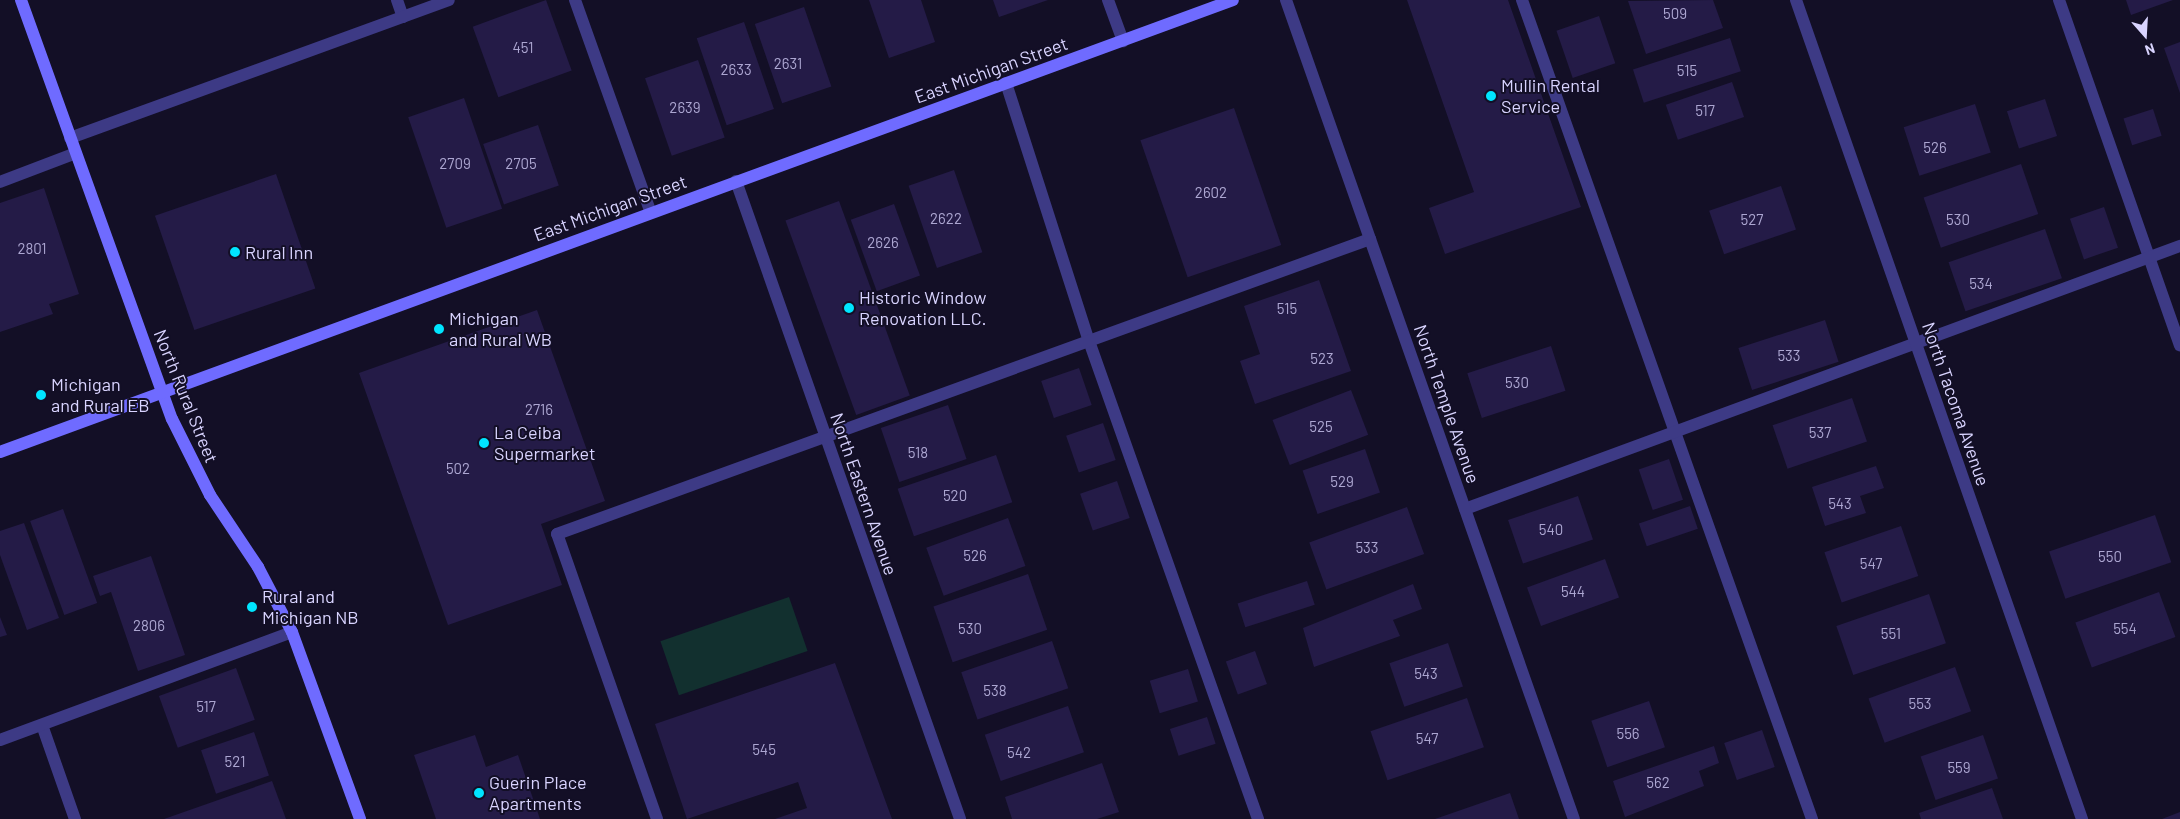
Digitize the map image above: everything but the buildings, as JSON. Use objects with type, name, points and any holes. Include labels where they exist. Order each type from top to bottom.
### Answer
[{"type":"main road","name":"North Rural Street","points":[[21,0],[162,393],[202,480],[258,567],[292,632],[360,819]]},
{"type":"main road","name":"East Michigan Street","points":[[0,452],[650,212],[1233,0]]},
{"type":"street","points":[[397,0],[403,17]]},
{"type":"street","points":[[70,138],[449,0]]},
{"type":"street","points":[[575,0],[650,212]]},
{"type":"street","points":[[1108,0],[1123,41]]},
{"type":"street","name":"North Temple Avenue","points":[[1286,0],[1574,819]]},
{"type":"street","points":[[1522,0],[1812,819]]},
{"type":"street","name":"North Tacoma Avenue","points":[[1796,0],[2082,819]]},
{"type":"street","points":[[2059,0],[2180,345]]},
{"type":"street","points":[[1006,82],[1089,341],[1258,819]]},
{"type":"street","points":[[0,182],[76,153]]},
{"type":"street","name":"North Eastern Avenue","points":[[736,181],[960,819]]},
{"type":"street","points":[[657,819],[557,534],[1370,239]]},
{"type":"street","points":[[1465,509],[2180,246]]},
{"type":"street","points":[[0,740],[292,632]]},
{"type":"street","points":[[42,725],[75,819]]},
{"type":"green space","points":[[789,597],[808,651],[679,695],[660,641]]},
{"type":"place","name":"Mullin Rental Service","points":[[1491,96]]},
{"type":"place","name":"Rural Inn","points":[[235,252]]},
{"type":"place","name":"Historic Window Renovation LLC.","points":[[849,308]]},
{"type":"place","name":"Michigan and Rural WB","points":[[439,329]]},
{"type":"place","name":"Michigan and Rural EB","points":[[41,395]]},
{"type":"place","name":"La Ceiba Supermarket","points":[[484,443]]},
{"type":"place","name":"Rural and Michigan NB","points":[[252,607]]},
{"type":"place","name":"Guerin Place Apartments","points":[[479,793]]}]
